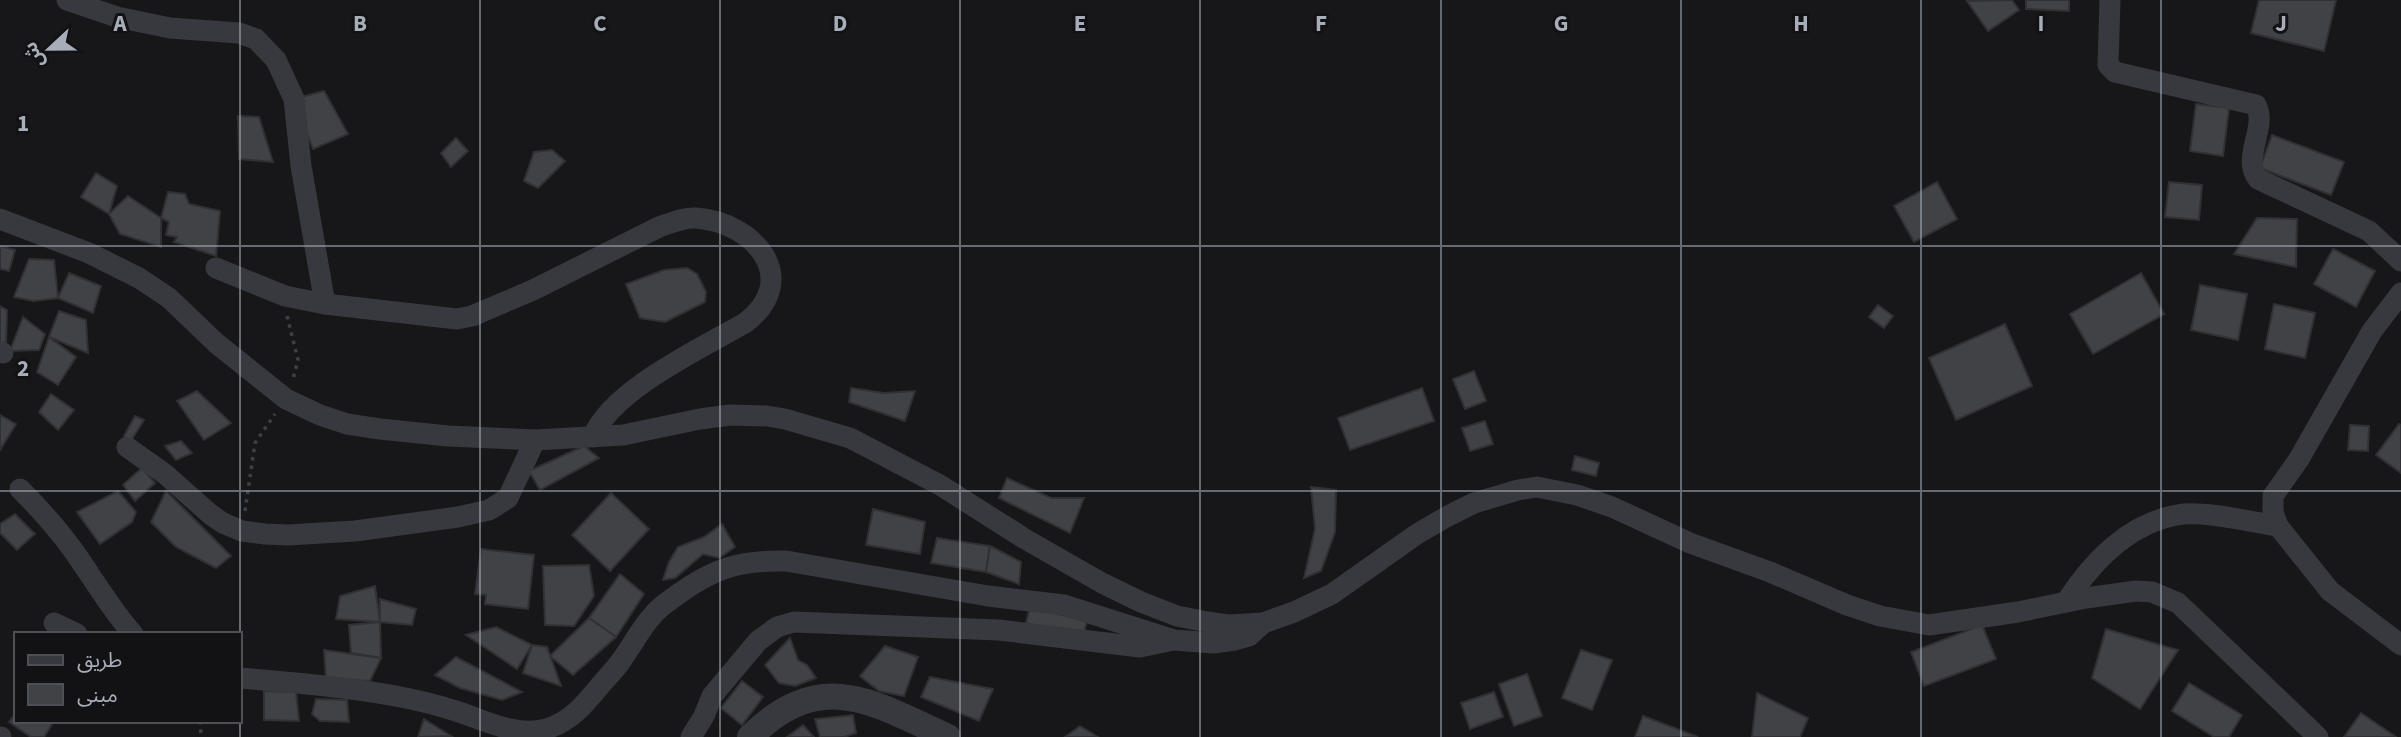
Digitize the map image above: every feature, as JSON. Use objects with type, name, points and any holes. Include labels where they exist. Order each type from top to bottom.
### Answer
[{"type":"street","points":[[67,0],[117,18],[170,28],[239,33],[256,39],[276,60],[294,99],[301,166],[325,304]]},
{"type":"street","points":[[2110,0],[2110,69],[2256,105],[2259,114],[2252,166],[2258,180],[2369,231],[2401,261]]},
{"type":"street","points":[[216,268],[285,296],[325,304],[442,319],[464,318],[533,290],[659,227],[680,220],[693,217],[737,229],[756,245],[769,266],[772,280],[770,294],[764,304],[757,314],[745,323],[644,382],[619,402],[600,424],[593,437]]},
{"type":"street","points":[[0,219],[89,254],[155,288],[286,399],[299,407],[347,424],[448,436],[535,440],[623,435],[730,415],[767,416],[850,438],[940,485],[1025,539],[1134,599],[1177,616],[1228,625],[1263,623],[1332,594],[1417,534],[1474,503],[1536,486],[1577,495],[1612,507],[1690,543],[1847,605],[1929,625],[1996,616],[2099,595],[2143,591],[2169,598],[2178,603],[2318,737]]},
{"type":"street","points":[[2401,293],[2372,331],[2299,459],[2273,496],[2273,512],[2278,526],[2330,591],[2401,645]]},
{"type":"street","points":[[127,447],[165,474],[223,523],[242,531],[288,534],[355,531],[478,514],[508,498],[535,440]]},
{"type":"street","points":[[20,489],[72,549],[108,603],[131,632]]},
{"type":"street","points":[[2066,602],[2082,577],[2101,556],[2124,538],[2150,524],[2178,514],[2278,526]]},
{"type":"street","points":[[242,678],[342,688],[396,697],[457,711],[514,729],[545,729],[563,722],[581,708],[621,662],[653,614],[669,600],[716,570],[757,561],[786,561],[988,596],[1064,605],[1174,640],[1213,643],[1235,640],[1249,636],[1263,623]]},
{"type":"street","points":[[1123,623],[1134,599]]},
{"type":"street","points":[[691,737],[712,696],[745,655],[764,635],[776,627],[794,622],[999,629],[1140,647],[1174,640]]},
{"type":"street","points":[[54,623],[73,632]]},
{"type":"street","points":[[750,737],[775,716],[814,698],[831,695],[849,696],[894,712],[948,737]]},
{"type":"building","points":[[2012,0],[2019,10],[1988,31],[1967,1]]},
{"type":"building","points":[[2026,0],[2069,0],[2069,11],[2026,9]]},
{"type":"building","points":[[2259,0],[2336,0],[2324,51],[2251,33]]},
{"type":"building","points":[[324,91],[348,134],[313,149],[294,99]]},
{"type":"building","points":[[2196,104],[2229,108],[2223,156],[2190,151]]},
{"type":"building","points":[[238,116],[259,117],[273,162],[239,159]]},
{"type":"building","points":[[2272,135],[2344,162],[2331,195],[2260,168]]},
{"type":"building","points":[[456,138],[468,151],[451,167],[441,153]]},
{"type":"building","points":[[552,150],[565,161],[538,188],[524,181],[534,152]]},
{"type":"building","points":[[96,173],[117,186],[109,214],[81,197]]},
{"type":"building","points":[[1937,182],[1957,219],[1914,242],[1894,206]]},
{"type":"building","points":[[2169,182],[2202,185],[2199,220],[2165,217]]},
{"type":"building","points":[[168,192],[185,194],[189,204],[220,211],[216,256],[174,242],[177,237],[166,235],[169,222],[161,218]]},
{"type":"building","points":[[128,196],[161,218],[161,247],[120,234],[109,214]]},
{"type":"building","points":[[2257,218],[2297,219],[2296,267],[2234,254]]},
{"type":"building","points":[[0,246],[15,250],[9,271],[0,269]]},
{"type":"building","points":[[2333,249],[2375,271],[2356,307],[2314,284]]},
{"type":"building","points":[[29,259],[54,260],[58,298],[33,301],[14,297]]},
{"type":"building","points":[[687,268],[697,274],[706,292],[705,302],[665,322],[640,318],[626,284],[664,270]]},
{"type":"building","points":[[69,273],[101,286],[93,313],[58,298]]},
{"type":"building","points":[[2141,273],[2164,314],[2093,354],[2070,314]]},
{"type":"building","points":[[2200,285],[2247,294],[2238,340],[2191,330]]},
{"type":"building","points":[[2274,304],[2315,313],[2305,358],[2265,349]]},
{"type":"building","points":[[1878,305],[1893,316],[1884,328],[1869,317]]},
{"type":"building","points":[[0,306],[7,310],[6,347],[0,343]]},
{"type":"building","points":[[59,311],[86,320],[88,353],[49,337]]},
{"type":"building","points":[[23,317],[45,334],[39,350],[10,351]]},
{"type":"building","points":[[2005,324],[2032,386],[1956,420],[1929,358]]},
{"type":"building","points":[[49,337],[76,357],[58,385],[37,372]]},
{"type":"building","points":[[1474,371],[1486,401],[1465,409],[1453,379]]},
{"type":"building","points":[[851,388],[884,393],[915,391],[905,421],[849,402]]},
{"type":"building","points":[[1422,388],[1434,421],[1350,450],[1338,418]]},
{"type":"building","points":[[197,391],[231,423],[204,440],[177,401]]},
{"type":"building","points":[[51,394],[74,410],[58,430],[39,412]]},
{"type":"building","points":[[0,415],[16,424],[0,450]]},
{"type":"building","points":[[135,416],[144,420],[127,447],[124,436]]},
{"type":"building","points":[[1485,421],[1493,444],[1470,451],[1462,428]]},
{"type":"building","points":[[2399,424],[2401,425],[2401,473],[2376,455]]},
{"type":"building","points":[[2350,425],[2369,426],[2368,451],[2348,450]]},
{"type":"building","points":[[181,441],[192,453],[176,460],[165,446]]},
{"type":"building","points":[[584,446],[599,458],[540,490],[529,471]]},
{"type":"building","points":[[1575,456],[1599,463],[1596,476],[1572,470]]},
{"type":"building","points":[[142,468],[155,483],[135,501],[123,485]]},
{"type":"building","points":[[1007,478],[1051,498],[1084,498],[1070,533],[999,498]]},
{"type":"building","points":[[1311,487],[1336,490],[1335,532],[1321,571],[1304,578],[1315,529]]},
{"type":"building","points":[[118,491],[136,512],[132,522],[100,544],[77,512]]},
{"type":"building","points":[[166,491],[231,556],[216,568],[176,547],[151,522]]},
{"type":"building","points":[[611,493],[649,529],[610,571],[572,535]]},
{"type":"building","points":[[873,509],[925,522],[920,554],[866,545]]},
{"type":"building","points":[[15,514],[35,534],[17,550],[0,533],[0,524]]},
{"type":"building","points":[[722,524],[735,547],[719,558],[703,554],[675,578],[663,580],[678,547],[704,537]]},
{"type":"building","points":[[937,538],[990,546],[986,572],[931,563]]},
{"type":"building","points":[[990,546],[1021,562],[1019,584],[986,572]]},
{"type":"building","points":[[481,549],[534,555],[528,609],[485,604],[486,595],[475,594]]},
{"type":"building","points":[[589,565],[594,596],[574,626],[545,625],[543,566]]},
{"type":"building","points":[[620,574],[644,594],[616,637],[589,618]]},
{"type":"building","points":[[375,586],[380,622],[336,619],[340,596]]},
{"type":"building","points":[[380,599],[416,609],[412,625],[380,622]]},
{"type":"building","points":[[1030,607],[1087,621],[1083,637],[1026,623]]},
{"type":"building","points":[[589,618],[616,637],[573,675],[550,656]]},
{"type":"building","points":[[380,622],[381,658],[351,653],[349,625]]},
{"type":"building","points":[[1982,625],[1996,659],[1924,686],[1911,652]]},
{"type":"building","points":[[496,627],[532,645],[517,669],[466,635]]},
{"type":"building","points":[[2106,629],[2178,650],[2140,709],[2092,678]]},
{"type":"building","points":[[790,638],[798,660],[807,665],[816,678],[795,686],[779,683],[765,665]]},
{"type":"building","points":[[532,645],[547,647],[561,686],[523,673]]},
{"type":"building","points":[[885,646],[918,657],[904,696],[879,691],[860,676]]},
{"type":"building","points":[[324,650],[381,658],[370,681],[326,679]]},
{"type":"building","points":[[1581,650],[1612,660],[1592,710],[1562,698]]},
{"type":"building","points":[[456,657],[522,692],[502,700],[460,688],[435,675]]},
{"type":"building","points":[[1527,674],[1542,716],[1514,726],[1499,684]]},
{"type":"building","points":[[930,677],[993,689],[979,721],[921,697]]},
{"type":"building","points":[[742,681],[763,697],[742,725],[721,708]]},
{"type":"building","points":[[2189,683],[2242,715],[2229,737],[2214,737],[2172,711]]},
{"type":"building","points":[[264,691],[296,692],[299,721],[264,720]]},
{"type":"building","points":[[1494,692],[1503,717],[1470,729],[1461,703]]},
{"type":"building","points":[[1757,693],[1808,718],[1800,737],[1752,737]]},
{"type":"building","points":[[316,699],[347,700],[349,722],[320,721],[312,714]]},
{"type":"building","points":[[2361,713],[2396,737],[2344,737]]},
{"type":"building","points":[[853,715],[856,733],[844,737],[820,737],[815,719]]},
{"type":"building","points":[[14,716],[14,723],[53,723],[44,737],[31,737],[9,722]]},
{"type":"building","points":[[1643,716],[1698,737],[1635,737]]},
{"type":"building","points":[[424,719],[451,736],[418,737]]},
{"type":"building","points":[[803,725],[814,737],[787,737]]},
{"type":"building","points":[[1080,726],[1098,737],[1065,737]]}]
